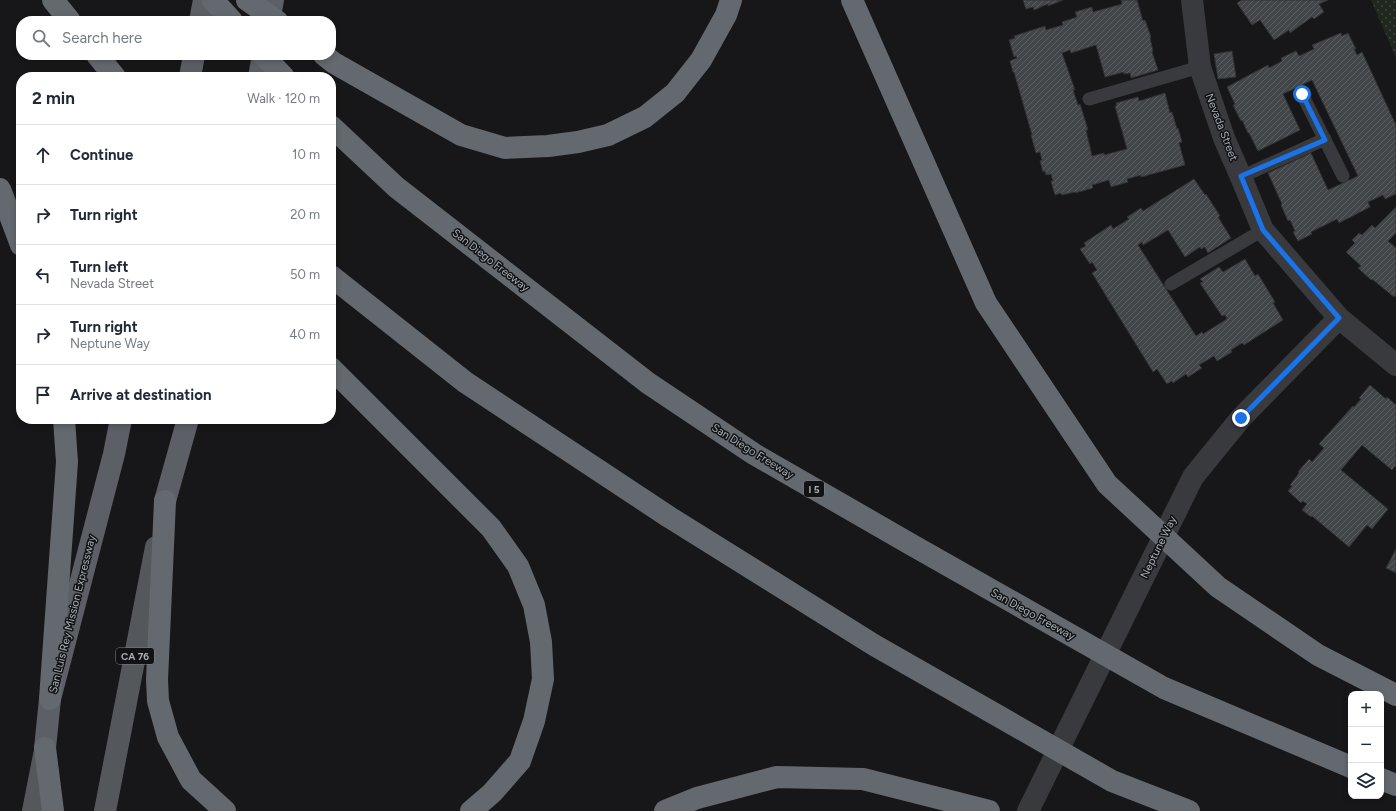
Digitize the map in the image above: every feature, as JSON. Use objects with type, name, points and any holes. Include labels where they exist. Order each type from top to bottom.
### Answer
[{"type":"highway","points":[[53,0],[66,16]]},
{"type":"highway","points":[[201,16],[204,0]]},
{"type":"highway","points":[[213,0],[227,16]]},
{"type":"highway","points":[[248,0],[269,16]]},
{"type":"highway","points":[[271,16],[273,0]]},
{"type":"highway","points":[[331,60],[461,135],[505,148],[548,146],[608,135],[645,117],[675,93],[701,60],[726,15],[731,0]]},
{"type":"highway","points":[[852,0],[986,303],[1108,484],[1218,587],[1318,655],[1396,695]]},
{"type":"highway","points":[[101,60],[111,72]]},
{"type":"highway","points":[[191,72],[193,60]]},
{"type":"highway","points":[[260,72],[262,60]]},
{"type":"highway","points":[[268,60],[279,72]]},
{"type":"highway","name":"San Diego Freeway","points":[[336,131],[396,187],[648,383],[754,454],[1164,688],[1348,766]]},
{"type":"highway","points":[[0,189],[16,231]]},
{"type":"highway","points":[[336,280],[465,382],[669,518],[874,644],[1112,781],[1189,811]]},
{"type":"highway","points":[[336,373],[491,528],[518,566],[534,606],[542,642],[543,679],[534,722],[520,761],[492,793],[471,811]]},
{"type":"highway","points":[[50,699],[67,462],[64,424]]},
{"type":"highway","name":"San Luis Rey Mission Expressway","points":[[45,748],[50,699],[114,454],[120,424]]},
{"type":"highway","name":"CA 76","points":[[165,501],[187,424]]},
{"type":"highway","points":[[165,501],[157,680],[158,701],[168,738],[190,780],[225,811]]},
{"type":"highway","points":[[45,748],[53,811]]},
{"type":"highway","points":[[665,811],[697,798],[777,777],[863,779],[989,811]]},
{"type":"highway","points":[[1384,780],[1396,785]]},
{"type":"main road","name":"CA 76","points":[[105,811],[165,501]]},
{"type":"main road","name":"San Luis Rey Mission Expressway","points":[[33,811],[45,748]]},
{"type":"street","name":"Nevada Street","points":[[1192,0],[1200,67],[1224,138],[1263,230],[1339,318],[1396,365]]},
{"type":"street","name":"Neptune Way","points":[[1028,811],[1193,477],[1241,418],[1339,318]]},
{"type":"lane","points":[[1089,99],[1200,67]]},
{"type":"lane","points":[[1302,94],[1343,176]]},
{"type":"lane","points":[[1241,176],[1325,140]]},
{"type":"lane","points":[[1171,284],[1263,230]]},
{"type":"shaded area","points":[[1371,0],[1396,0],[1396,58]]},
{"type":"building","points":[[1023,0],[1063,0],[1034,10],[1033,7],[1026,9]]},
{"type":"building","points":[[1121,0],[1137,0],[1143,21],[1145,20],[1151,37],[1152,52],[1158,70],[1131,78],[1130,73],[1124,74],[1124,72],[1105,77],[1096,45],[1071,53],[1070,50],[1062,53],[1075,90],[1073,90],[1078,105],[1080,104],[1088,130],[1086,130],[1092,156],[1104,153],[1104,155],[1127,149],[1115,106],[1117,106],[1116,103],[1138,97],[1139,101],[1165,93],[1170,113],[1172,112],[1182,142],[1179,143],[1185,165],[1141,177],[1141,175],[1127,179],[1128,182],[1111,187],[1109,180],[1092,185],[1093,188],[1075,193],[1062,195],[1061,193],[1055,195],[1051,181],[1053,181],[1051,174],[1046,175],[1045,171],[1043,172],[1040,161],[1042,160],[1040,152],[1036,153],[1010,61],[1017,58],[1016,56],[1014,57],[1009,40],[1015,38],[1014,36],[1045,26],[1046,30],[1063,25],[1062,22],[1077,17],[1075,12],[1092,7],[1093,12],[1122,4]]},
{"type":"building","points":[[1242,0],[1328,0],[1319,4],[1324,12],[1314,19],[1312,17],[1290,33],[1289,30],[1274,40],[1260,20],[1252,25],[1237,3]]},
{"type":"building","points":[[1341,33],[1342,36],[1348,33],[1356,49],[1354,49],[1357,55],[1362,52],[1396,125],[1396,194],[1385,199],[1383,195],[1368,202],[1370,207],[1339,223],[1337,219],[1311,232],[1312,234],[1298,241],[1293,232],[1295,231],[1290,220],[1288,221],[1268,173],[1311,153],[1328,190],[1358,176],[1312,80],[1283,94],[1300,130],[1258,151],[1233,105],[1235,104],[1227,87],[1268,65],[1269,68],[1282,61],[1281,58],[1296,51],[1299,56],[1314,49],[1312,45]]},
{"type":"building","points":[[1232,51],[1236,77],[1218,79],[1214,54]]},
{"type":"building","points":[[1194,179],[1220,216],[1218,217],[1231,238],[1208,253],[1205,247],[1201,249],[1200,247],[1185,257],[1168,230],[1143,245],[1142,242],[1138,245],[1196,336],[1202,332],[1203,334],[1227,319],[1225,315],[1222,316],[1200,283],[1203,282],[1200,279],[1219,267],[1223,272],[1245,259],[1255,276],[1258,274],[1275,302],[1273,303],[1283,320],[1244,345],[1242,343],[1231,350],[1232,352],[1217,361],[1214,356],[1199,365],[1202,368],[1188,377],[1186,374],[1173,383],[1172,381],[1167,384],[1157,369],[1153,372],[1092,273],[1097,270],[1092,262],[1090,264],[1080,249],[1086,246],[1084,243],[1111,225],[1113,229],[1129,219],[1127,217],[1141,208],[1143,211]]},
{"type":"building","points":[[1396,207],[1396,233],[1388,241],[1396,248],[1396,295],[1394,297],[1358,268],[1361,266],[1346,252],[1355,243],[1352,240],[1359,233],[1362,235],[1372,225],[1375,228]]},
{"type":"building","points":[[1370,385],[1386,399],[1387,397],[1396,405],[1396,465],[1392,470],[1362,445],[1341,470],[1388,509],[1372,529],[1367,525],[1349,547],[1312,516],[1311,517],[1302,510],[1307,504],[1303,501],[1301,503],[1288,491],[1292,486],[1290,485],[1299,473],[1298,472],[1309,459],[1312,462],[1324,448],[1319,444],[1361,399],[1359,398]]},
{"type":"building","points":[[1396,549],[1396,573],[1386,568]]},
{"type":"route","points":[[1241,418],[1339,318],[1263,230],[1241,176],[1325,140],[1302,94]]}]
